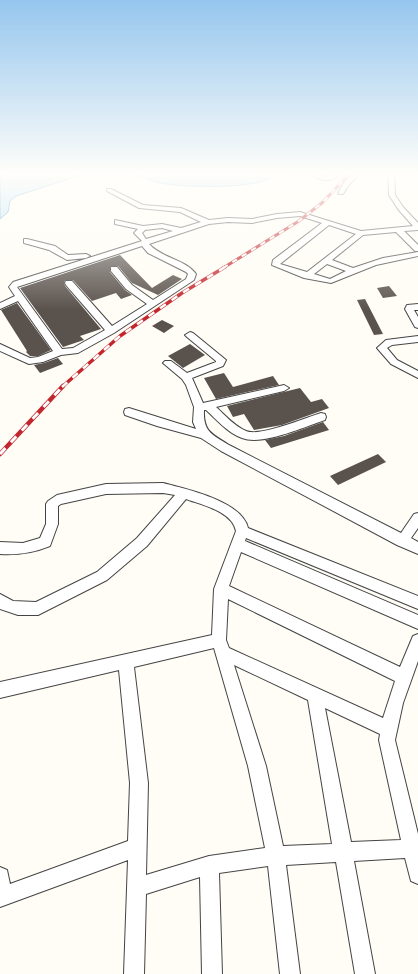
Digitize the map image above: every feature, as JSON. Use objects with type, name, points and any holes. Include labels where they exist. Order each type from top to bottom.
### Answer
[{"type":"street","points":[[200,218],[208,222]]},
{"type":"street","points":[[27,241],[52,248],[69,258],[90,256],[182,231],[208,222],[228,220],[252,221],[267,218]]},
{"type":"street","points":[[313,218],[361,233],[399,231],[418,228]]},
{"type":"street","points":[[409,218],[418,228]]},
{"type":"street","points":[[118,222],[143,228],[162,226],[182,231]]},
{"type":"street","points":[[327,223],[276,262],[276,265],[307,276],[331,281],[352,270],[375,261],[392,257],[418,254]]},
{"type":"street","points":[[0,347],[25,361],[40,360],[59,352],[68,353],[75,351],[190,280],[192,274],[189,270],[151,251],[139,236],[138,233],[143,228]]},
{"type":"street","points":[[399,231],[418,249]]},
{"type":"street","points":[[307,276],[361,233]]},
{"type":"street","points":[[59,352],[13,287],[19,283],[144,241]]},
{"type":"street","points":[[326,261],[352,270]]},
{"type":"street","points":[[114,269],[129,287],[153,304]]},
{"type":"street","points":[[69,283],[111,330]]},
{"type":"street","points":[[0,306],[20,297]]},
{"type":"street","points":[[418,307],[410,307],[409,309],[418,325]]},
{"type":"street","points":[[186,377],[220,364],[221,360],[190,335]]},
{"type":"street","points":[[418,340],[389,342],[382,348],[394,362],[418,375]]},
{"type":"street","points":[[168,363],[186,377],[203,407],[247,436],[258,436],[321,417]]},
{"type":"street","points":[[203,407],[284,388]]},
{"type":"street","points":[[203,407],[198,422],[205,434]]},
{"type":"street","points":[[129,412],[153,421],[205,434],[225,448],[418,548]]},
{"type":"street","points":[[0,548],[18,550],[31,548],[46,542],[52,524],[52,504],[57,500],[120,487],[163,488],[184,493],[226,510],[235,516],[241,525],[239,537],[221,589],[220,646],[257,766],[276,856],[290,974]]},
{"type":"street","points":[[0,600],[4,605],[15,608],[26,610],[38,608],[102,576],[142,542],[184,493]]},
{"type":"street","points":[[402,541],[418,518]]},
{"type":"street","points":[[239,537],[418,603]]},
{"type":"street","points":[[239,537],[418,622]]},
{"type":"street","points":[[221,589],[404,677]]},
{"type":"street","points":[[418,645],[404,677],[388,728],[387,740],[415,848],[418,874]]},
{"type":"street","points":[[0,690],[126,661],[220,646],[315,695],[388,728]]},
{"type":"street","points":[[126,661],[139,783],[134,974]]},
{"type":"street","points":[[315,695],[365,974]]},
{"type":"street","points":[[0,877],[1,897],[138,847]]},
{"type":"street","points":[[137,887],[209,865],[276,856],[415,848]]},
{"type":"street","points":[[209,865],[212,974]]},
{"type":"building","points":[[120,255],[152,288],[173,275],[182,279],[158,295],[132,283],[118,266],[111,266],[110,272],[125,290],[132,295],[121,299],[116,293],[92,301],[73,280],[66,280],[64,282],[65,286],[101,329],[80,336],[84,340],[63,347],[20,288]]},
{"type":"building","points":[[389,286],[397,296],[383,298],[377,288]]},
{"type":"building","points":[[365,299],[383,334],[374,335],[357,300]]},
{"type":"building","points":[[17,303],[51,350],[38,356],[30,356],[26,352],[27,351],[1,310]]},
{"type":"building","points":[[162,320],[174,326],[164,333],[152,326]]},
{"type":"building","points":[[190,344],[205,355],[183,368],[168,356]]},
{"type":"building","points":[[58,358],[63,364],[40,373],[34,365],[44,363]]},
{"type":"building","points":[[224,373],[233,387],[273,376],[279,385],[216,399],[204,378]]},
{"type":"building","points":[[300,388],[311,402],[322,399],[329,408],[282,425],[254,430],[244,414],[233,417],[227,406]]},
{"type":"building","points":[[323,422],[329,430],[271,448],[265,440],[284,436]]},
{"type":"building","points":[[378,454],[386,462],[338,485],[330,476]]},
{"type":"railway","points":[[223,268],[302,218]]},
{"type":"railway","points":[[62,387],[120,336],[182,293],[225,267]]},
{"type":"railway","points":[[0,454],[62,387]]}]
